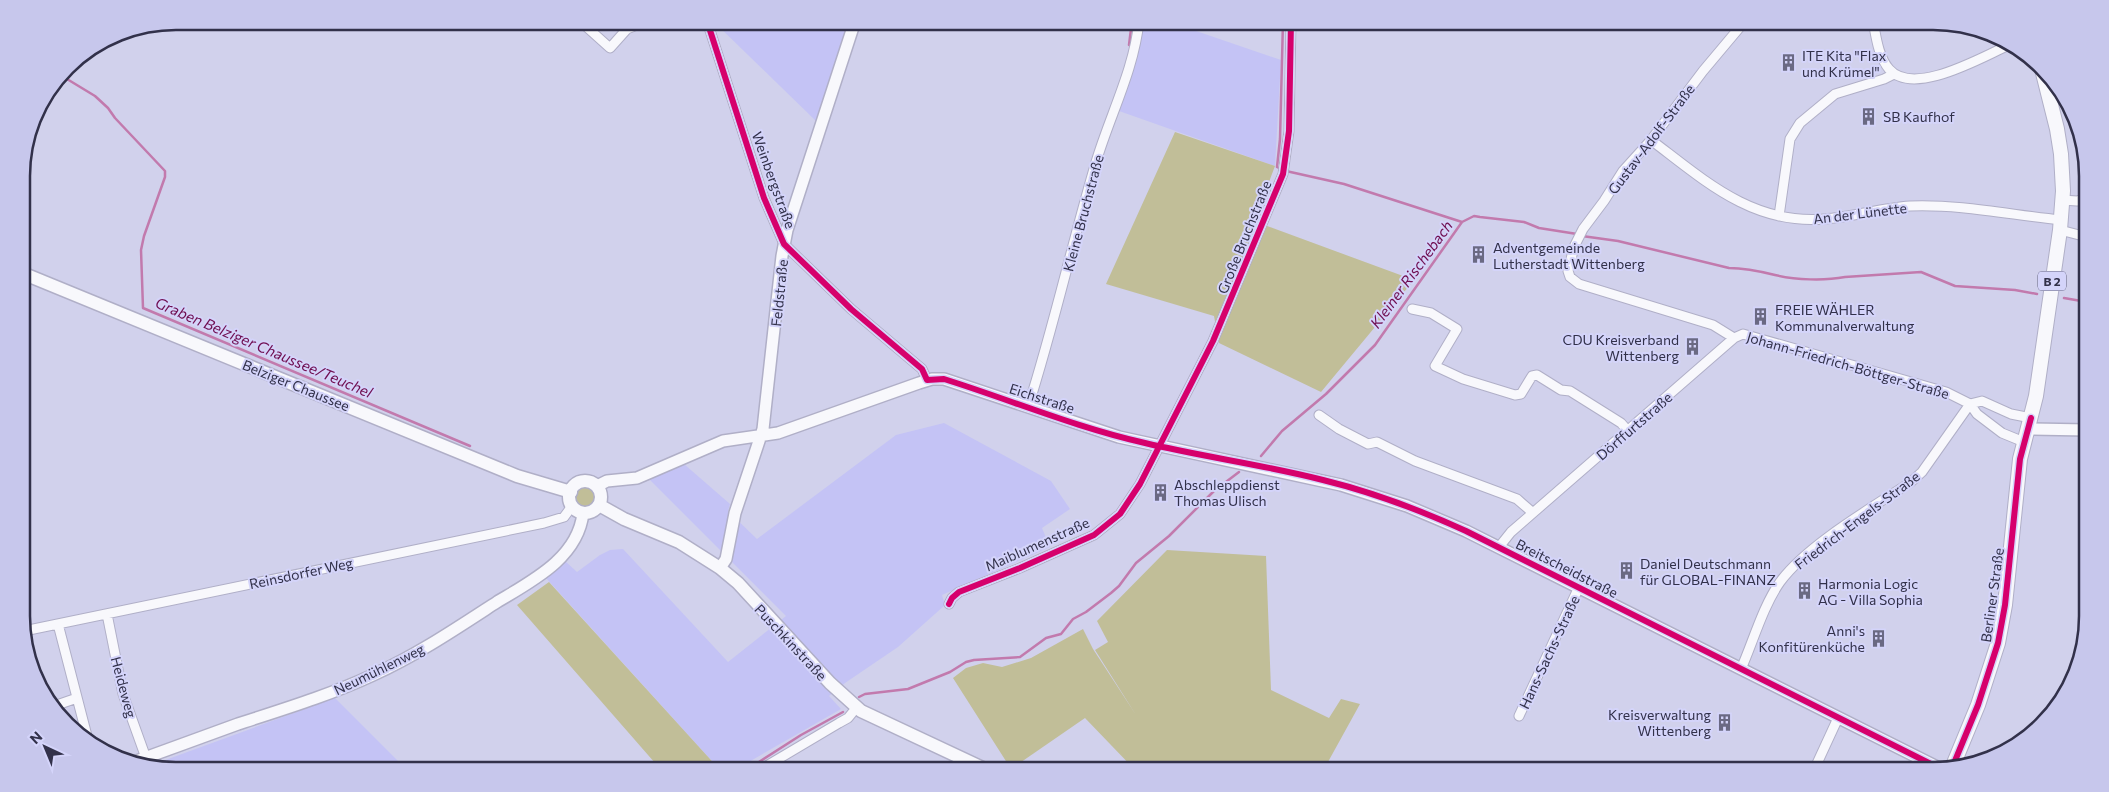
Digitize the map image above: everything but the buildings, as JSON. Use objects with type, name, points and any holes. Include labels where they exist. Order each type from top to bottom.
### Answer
[{"type":"main road","name":"Berliner Straße","points":[[1955,760],[1981,697],[1998,643],[2005,605],[2018,475],[2028,430],[2060,225],[2062,200],[2059,138],[2046,83]]},
{"type":"main road","name":"Belziger Chaussee","points":[[30,276],[506,471],[570,492]]},
{"type":"main road","points":[[582,482],[590,482],[597,486],[601,496],[599,505],[592,512],[578,510],[570,502],[570,492],[575,485],[582,482]]},
{"type":"main road","name":"Puschkinstraße","points":[[599,505],[624,519],[680,542],[720,568],[738,583],[853,705],[970,762]]},
{"type":"street","points":[[590,30],[610,48],[626,30]]},
{"type":"street","name":"Weinbergstraße","points":[[710,30],[764,198],[784,244],[851,309],[922,369],[927,380]]},
{"type":"street","name":"Feldstraße","points":[[720,568],[726,558],[731,530],[762,436],[784,244],[852,30]]},
{"type":"street","name":"Kleine Bruchstraße","points":[[1028,407],[1050,336],[1086,196],[1132,55],[1137,30]]},
{"type":"street","name":"Große Bruchstraße","points":[[1158,446],[1213,341],[1284,171],[1289,131],[1291,30]]},
{"type":"street","name":"Gustav-Adolf-Straße","points":[[1569,265],[1581,233],[1623,171],[1651,140],[1703,71],[1737,30]]},
{"type":"street","points":[[1874,30],[1884,63],[1894,74],[1908,79],[1941,74],[2002,48]]},
{"type":"street","points":[[1779,216],[1790,139],[1800,123],[1835,94],[1884,79],[1894,74]]},
{"type":"street","name":"An der Lünette","points":[[1651,140],[1721,193],[1749,207],[1779,216],[1797,219],[1821,219],[1910,206],[1960,207],[2060,225],[2079,233]]},
{"type":"street","points":[[2062,200],[2079,200]]},
{"type":"street","name":"Johann-Friedrich-Böttger-Straße","points":[[1569,265],[1570,277],[1579,284],[1712,325],[1734,338],[1743,334],[1754,336],[1946,392],[1970,404],[1977,414],[2002,433],[2028,430]]},
{"type":"street","points":[[1412,309],[1431,314],[1456,329],[1436,366],[1463,379],[1515,395],[1521,394],[1532,376],[1537,375],[1561,390],[1570,391],[1621,423],[1628,431]]},
{"type":"street","name":"Dörffurtstraße","points":[[1499,547],[1533,513],[1734,338]]},
{"type":"street","name":"Eichstraße","points":[[597,486],[607,481],[636,478],[723,441],[778,434],[927,380],[944,379],[1119,436],[1158,446]]},
{"type":"street","name":"Johann-Friedrich-Böttger-Straße","points":[[1970,404],[1982,401],[2011,414],[2028,430]]},
{"type":"street","name":"Friedrich-Engels-Straße","points":[[1741,669],[1776,589],[1786,574],[1821,544],[1911,482],[1922,472],[1970,404]]},
{"type":"street","points":[[1319,415],[1339,429],[1368,444],[1376,442],[1415,461],[1511,497],[1525,504],[1533,513]]},
{"type":"street","points":[[2028,430],[2079,430]]},
{"type":"street","name":"Breitscheidstraße","points":[[1158,446],[1247,463],[1341,485],[1434,517],[1499,547],[1927,762]]},
{"type":"street","name":"Maiblumenstraße","points":[[949,604],[955,594],[959,592],[1082,542],[1104,528],[1120,514],[1132,497],[1158,446]]},
{"type":"street","name":"Reinsdorfer Weg","points":[[31,630],[528,527],[561,519],[578,510]]},
{"type":"street","name":"Neumühlenweg","points":[[146,758],[330,693],[373,675],[410,656],[446,635],[547,569],[561,557],[580,530],[578,510]]},
{"type":"street","name":"Hans-Sachs-Straße","points":[[1519,716],[1579,587]]},
{"type":"street","name":"Heideweg","points":[[107,614],[123,694],[146,758]]},
{"type":"street","points":[[58,624],[85,730]]},
{"type":"street","points":[[60,704],[77,698]]},
{"type":"street","points":[[774,762],[848,718],[853,705]]},
{"type":"street","points":[[1818,762],[1838,718]]},
{"type":"shaded area","points":[[722,30],[845,30],[817,122]]},
{"type":"shaded area","points":[[1142,30],[1193,30],[1281,60],[1275,166],[1119,111]]},
{"type":"shaded area","points":[[1175,132],[1275,166],[1253,224],[1267,226],[1414,280],[1321,392],[1219,343],[1214,316],[1106,284]]},
{"type":"shaded area","points":[[944,423],[1051,481],[1070,509],[1042,528],[1050,547],[942,595],[945,605],[898,647],[829,696],[841,709],[749,762],[713,762],[546,578],[565,561],[577,572],[610,550],[623,549],[728,662],[786,616],[649,479],[684,464],[730,504],[728,511],[757,539],[896,435]]},
{"type":"shaded area","points":[[585,487],[592,490],[595,497],[592,504],[585,507],[578,504],[575,497],[578,490]]},
{"type":"shaded area","points":[[1167,550],[1266,556],[1271,690],[1329,718],[1341,699],[1360,704],[1328,762],[1127,762],[1085,718],[1021,762],[1007,762],[953,678],[966,668],[983,663],[1002,667],[1031,658],[1083,629],[1093,649],[1136,715],[1095,650],[1108,642],[1097,621]]},
{"type":"shaded area","points":[[549,582],[713,762],[654,762],[517,605]]},
{"type":"shaded area","points":[[335,698],[399,762],[167,762],[162,761]]},
{"type":"waterway","points":[[1129,45],[1131,30]]},
{"type":"waterway","points":[[1281,169],[1277,167],[1280,139],[1283,30]]},
{"type":"waterway","name":"Graben Belziger Chaussee/Teuchel","points":[[67,79],[95,96],[108,108],[115,118],[165,171],[165,177],[144,236],[141,250],[143,308],[470,446]]},
{"type":"waterway","points":[[1286,171],[1344,184],[1462,222]]},
{"type":"waterway","name":"Kleiner Rischebach","points":[[1261,456],[1282,431],[1326,394],[1375,345],[1462,222],[1474,216],[1524,222],[1539,228],[1577,234]]},
{"type":"waterway","name":"Kleiner Rischebach","points":[[1582,236],[1618,241],[1729,268],[1752,270],[1783,277],[1828,279],[1921,272],[1955,286],[2015,290],[2037,294]]},
{"type":"waterway","name":"Kleiner Rischebach","points":[[2064,298],[2079,301]]},
{"type":"waterway","name":"Kleiner Rischebach","points":[[859,697],[865,694],[908,689],[974,660],[1020,657],[1046,638],[1061,634],[1073,619],[1086,612],[1119,586],[1136,563],[1169,536],[1214,491],[1239,472]]},
{"type":"waterway","name":"Kleiner Rischebach","points":[[759,762],[801,735],[843,712]]},
{"type":"cycle path","points":[[710,30],[764,198],[784,244],[851,309],[922,369],[927,380],[944,379],[1069,422],[1120,437],[1323,480],[1360,490],[1413,509],[1466,531],[1927,762]]},
{"type":"cycle path","points":[[949,604],[952,598],[959,592],[1020,568],[1094,535],[1120,514],[1140,484],[1213,341],[1283,174],[1289,131],[1291,30]]},
{"type":"cycle path","points":[[1955,760],[1978,705],[1998,643],[2005,605],[2020,459],[2031,418]]},
{"type":"place","name":"ITE Kita \"Flax und Krümel\"","points":[[1788,63]]},
{"type":"place","name":"SB Kaufhof","points":[[1869,116]]},
{"type":"place","name":"Adventgemeinde Lutherstadt Wittenberg","points":[[1479,255]]},
{"type":"place","name":"FREIE WÄHLER Kommunalverwaltung","points":[[1761,317]]},
{"type":"place","name":"CDU Kreisverband Wittenberg","points":[[1693,347]]},
{"type":"place","name":"Abschleppdienst Thomas Ulisch","points":[[1160,492]]},
{"type":"place","name":"Daniel Deutschmann für GLOBAL-FINANZ","points":[[1626,571]]},
{"type":"place","name":"Harmonia Logic AG - Villa Sophia","points":[[1804,591]]},
{"type":"place","name":"Anni's Konfitürenküche","points":[[1879,638]]},
{"type":"place","name":"Kreisverwaltung Wittenberg","points":[[1725,722]]}]
